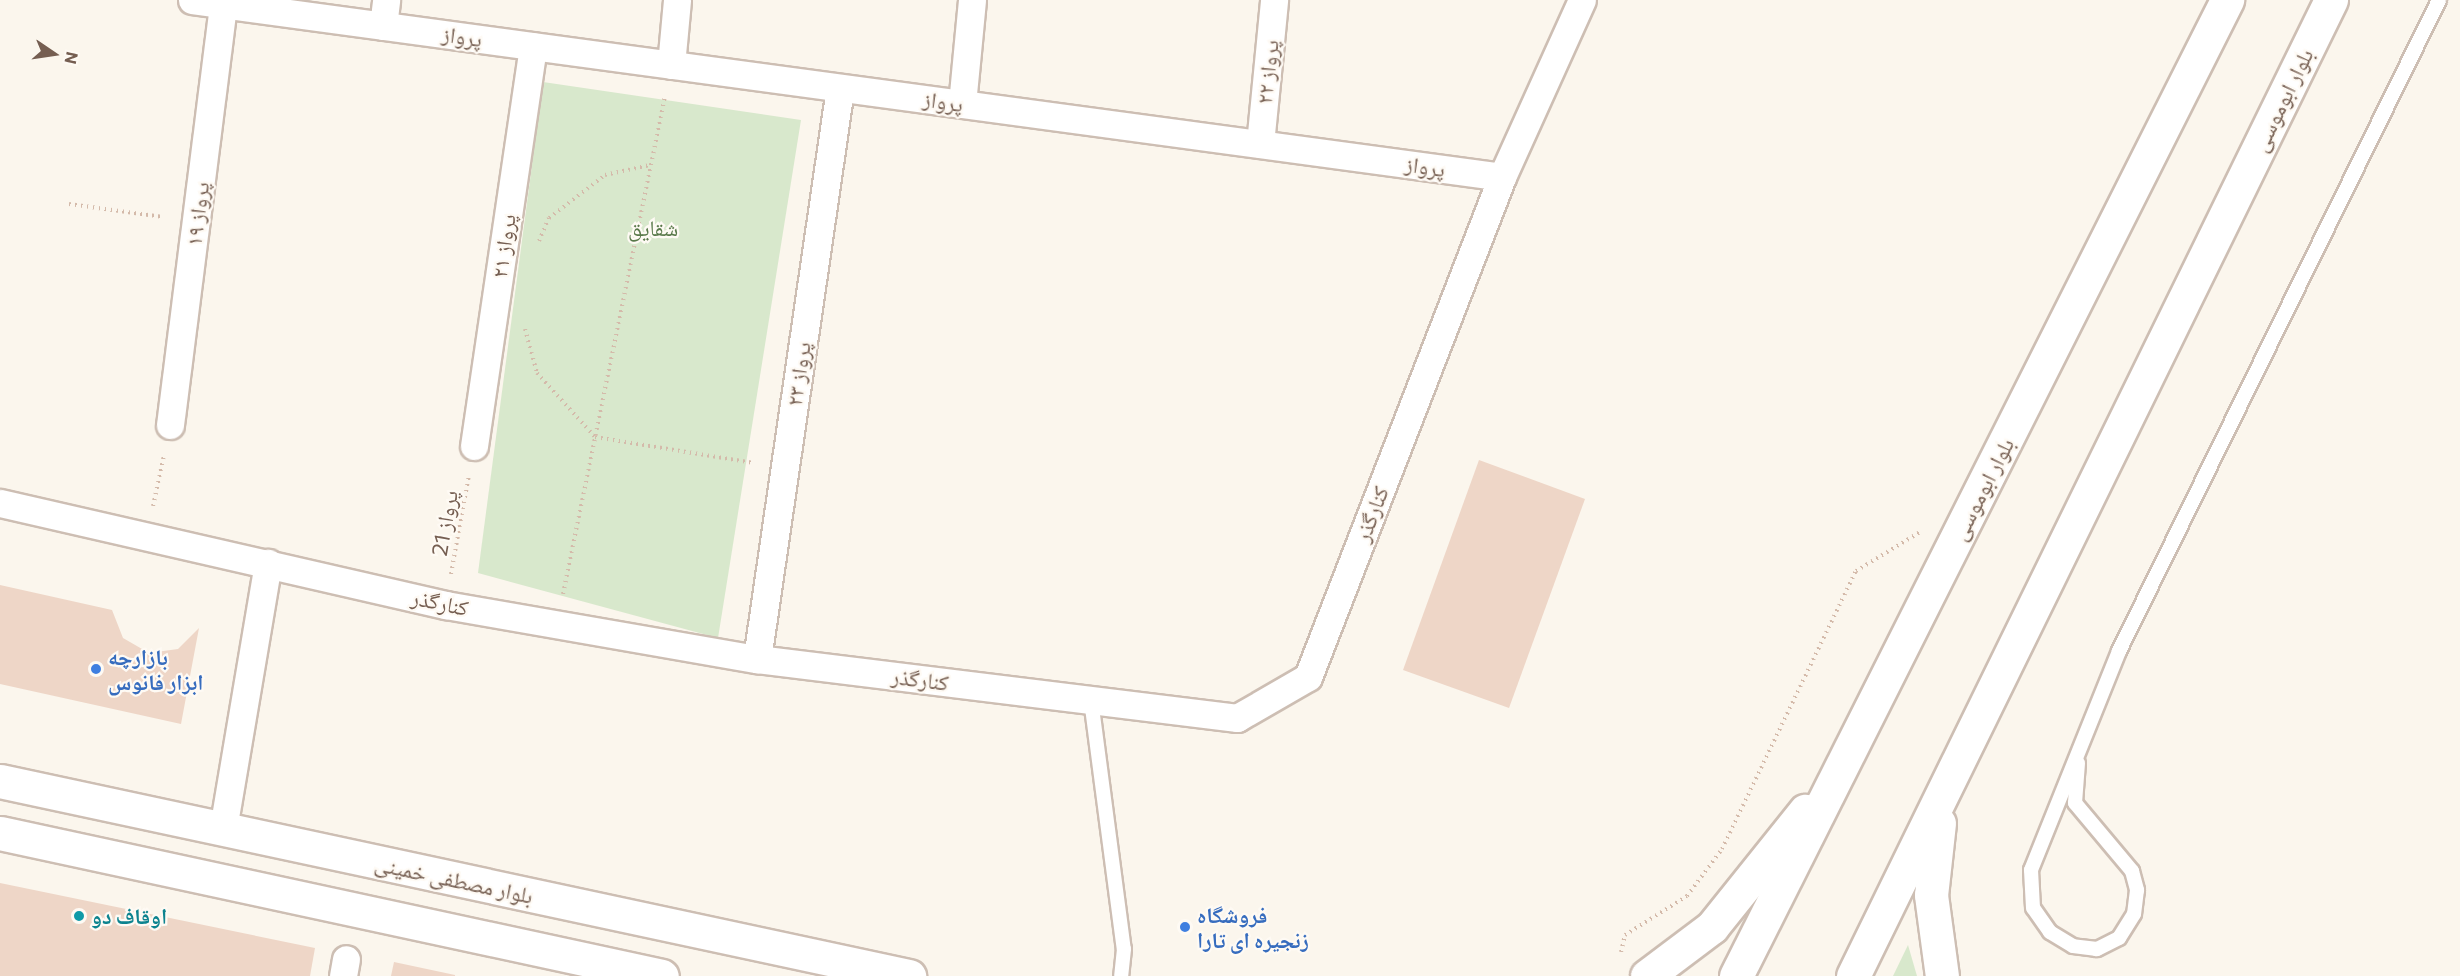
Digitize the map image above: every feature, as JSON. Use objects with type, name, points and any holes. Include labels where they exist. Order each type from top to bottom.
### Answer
[{"type":"main road","name":"بلوار ابوموسی","points":[[1736,976],[1849,756],[2227,0]]},
{"type":"main road","name":"بلوار ابوموسی","points":[[1853,976],[1942,804],[2331,0]]},
{"type":"main road","points":[[1633,971],[1712,927],[1849,756]]},
{"type":"main road","name":"بلوار مصطفی خمینی","points":[[0,781],[909,976]]},
{"type":"main road","points":[[1942,804],[1931,895],[1942,976]]},
{"type":"main road","points":[[0,833],[662,976]]},
{"type":"street","name":"پرواز","points":[[192,0],[223,4],[384,13],[533,46],[1502,177]]},
{"type":"street","points":[[671,65],[677,0]]},
{"type":"street","points":[[962,104],[972,0]]},
{"type":"street","name":"پرواز ۲۲","points":[[1260,144],[1274,0]]},
{"type":"street","points":[[1502,177],[1582,0]]},
{"type":"street","name":"پرواز ۱۹","points":[[170,425],[223,4]]},
{"type":"street","name":"پرواز ۲۱","points":[[474,446],[533,46]]},
{"type":"street","name":"پرواز ۲۳","points":[[757,659],[840,88]]},
{"type":"street","name":"کنارگذر","points":[[0,504],[446,605],[757,659],[1237,718],[1308,677],[1502,177]]},
{"type":"street","points":[[223,829],[267,563]]},
{"type":"lane","points":[[2078,764],[2075,803],[2132,871],[2137,890],[2134,914],[2120,938],[2097,949],[2073,946],[2050,932],[2033,908],[2031,870],[2078,764],[2119,651],[2439,0]]},
{"type":"lane","points":[[1091,700],[1124,949],[1121,976]]},
{"type":"path","points":[[557,624],[671,65]]},
{"type":"path","points":[[536,247],[549,218],[605,175],[650,165]]},
{"type":"path","points":[[69,204],[196,222]]},
{"type":"path","points":[[523,324],[537,373],[595,436],[784,469]]},
{"type":"path","points":[[147,536],[170,425]]},
{"type":"path","name":"پرواز 21","points":[[446,605],[474,446]]},
{"type":"path","points":[[1633,971],[1625,935],[1687,896],[1722,849],[1856,571],[1923,530]]},
{"type":"green space","name":"شقایق","points":[[543,82],[801,120],[718,638],[478,573]]},
{"type":"green space","points":[[1908,945],[1917,976],[1893,976]]},
{"type":"building","points":[[1479,460],[1585,499],[1509,708],[1403,670]]},
{"type":"building","name":"بازارچه ابزار فانوس","points":[[0,585],[112,610],[123,638],[149,653],[178,649],[199,628],[181,724],[0,684]]},
{"type":"building","name":"اوقاف دو","points":[[0,883],[315,948],[310,976],[0,976]]},
{"type":"building","points":[[394,962],[455,975],[455,976],[391,976]]},
{"type":"place","name":"بازارچه ابزار فانوس","points":[[96,669]]},
{"type":"place","name":"اوقاف دو","points":[[79,916]]},
{"type":"place","name":"فروشگاه زنجیره ای تارا","points":[[1185,927]]}]
